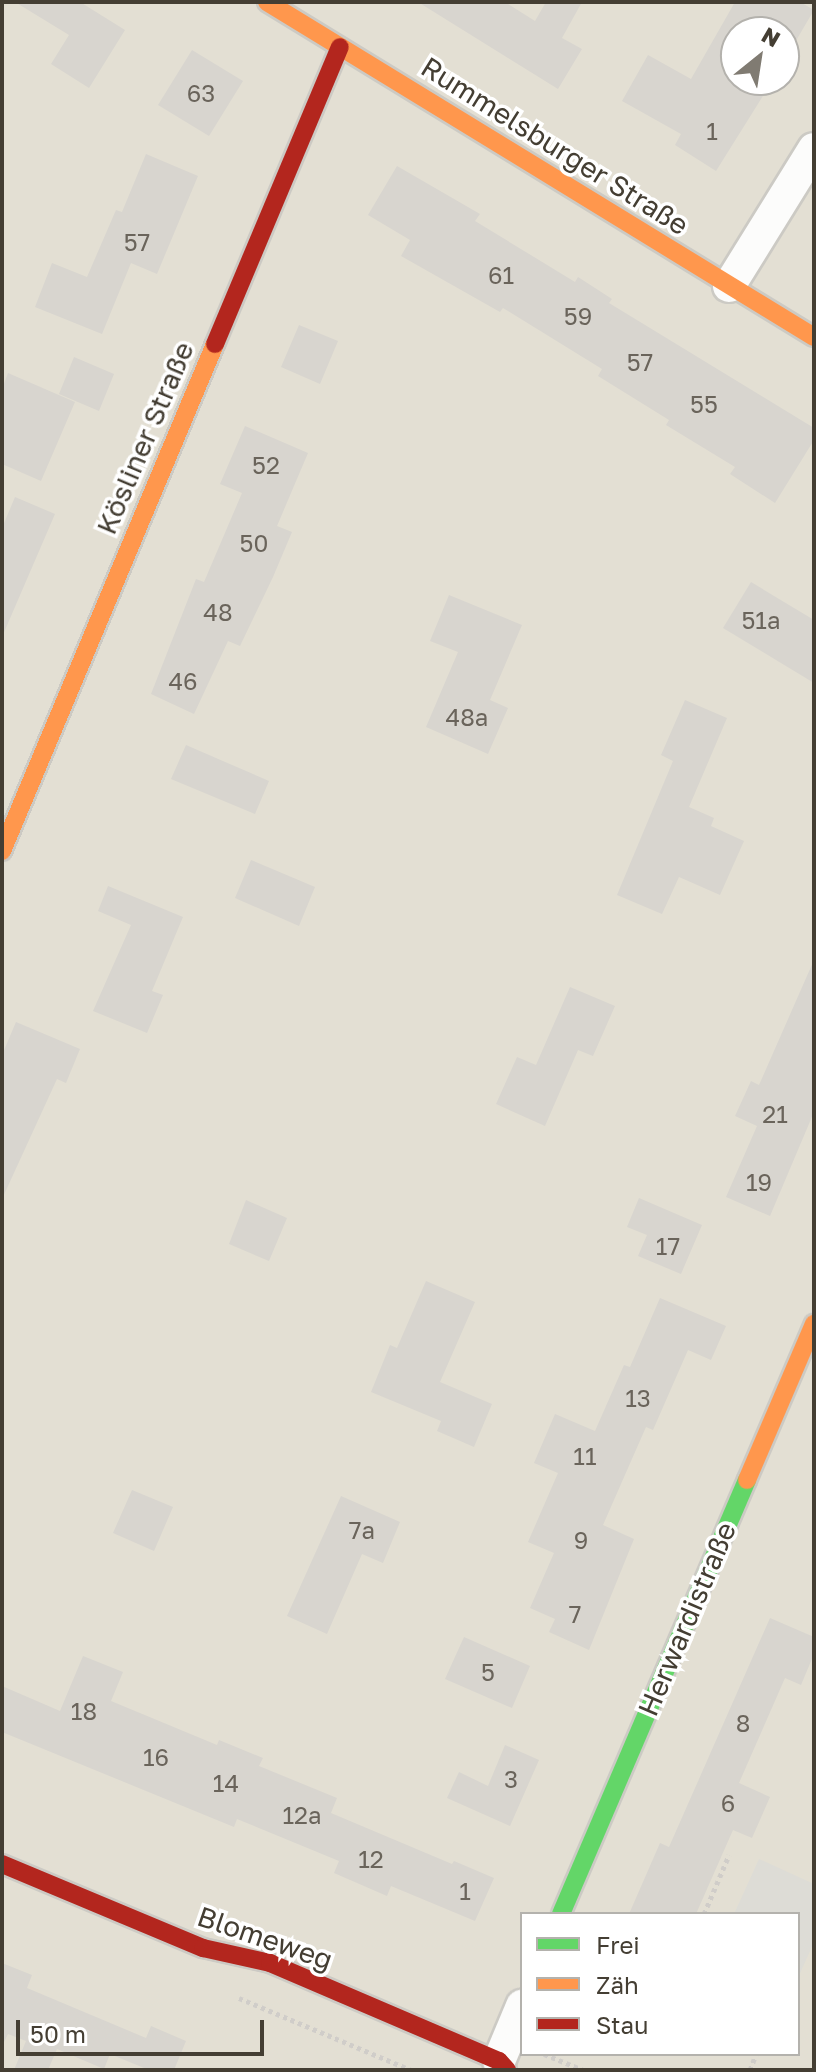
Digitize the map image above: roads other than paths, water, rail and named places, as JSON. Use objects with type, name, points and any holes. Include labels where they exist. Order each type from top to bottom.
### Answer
[{"type":"street","name":"Rummelsburger Straße","points":[[267,2],[814,337]]},
{"type":"street","name":"Kösliner Straße","points":[[2,851],[340,47]]},
{"type":"street","points":[[729,286],[814,149]]},
{"type":"street","name":"Herwardistraße","points":[[562,1912],[814,1324]]},
{"type":"street","name":"Blomeweg","points":[[2,1864],[203,1948],[270,1963],[503,2066]]},
{"type":"street","points":[[503,2066],[520,2012]]}]
